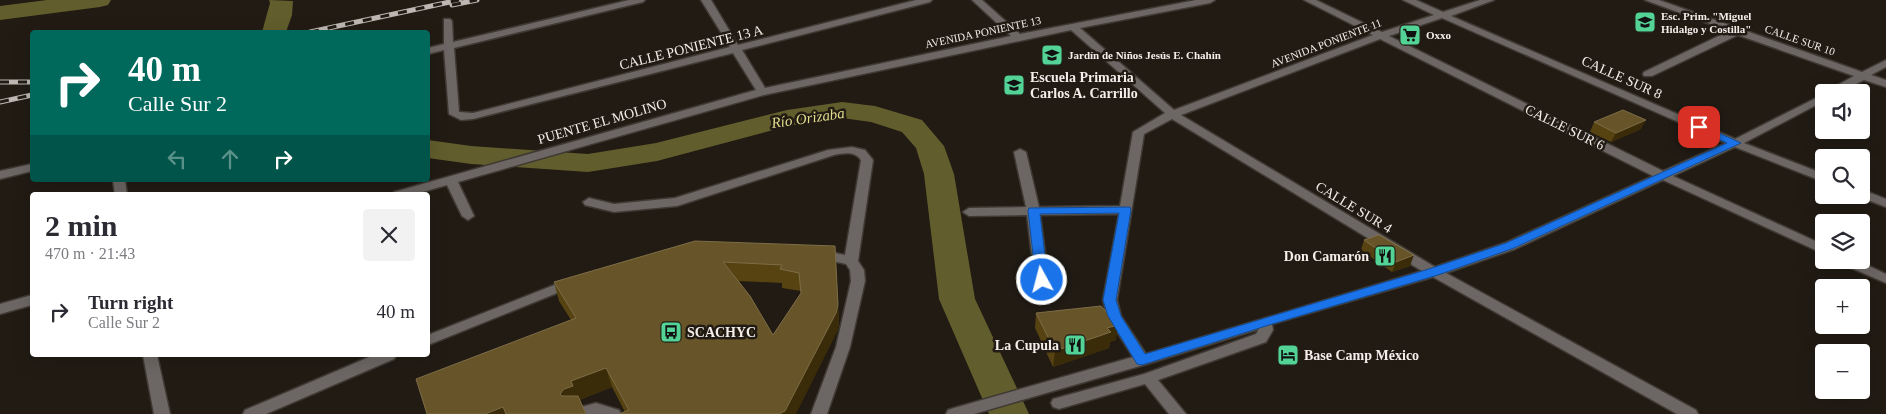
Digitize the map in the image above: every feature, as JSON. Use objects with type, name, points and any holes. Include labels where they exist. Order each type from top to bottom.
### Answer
[{"type":"street","points":[[430,51],[640,0]]},
{"type":"street","points":[[706,0],[762,92]]},
{"type":"street","name":"CALLE PONIENTE 13 A","points":[[449,46],[454,114],[461,117],[482,114],[927,0]]},
{"type":"street","points":[[977,0],[1018,37]]},
{"type":"street","points":[[1163,0],[1175,7]]},
{"type":"street","name":"AVENIDA PONIENTE 13","points":[[762,92],[1018,37],[1210,0]]},
{"type":"street","name":"CALLE SUR 6","points":[[1309,0],[1663,176],[1815,246]]},
{"type":"street","name":"CALLE SUR 8","points":[[1408,0],[1736,143],[1815,174]]},
{"type":"street","name":"AVENIDA PONIENTE 11","points":[[1126,210],[1139,132],[1172,114],[1380,36],[1489,0]]},
{"type":"street","name":"CALLE SUR 10","points":[[1650,0],[1886,84]]},
{"type":"street","points":[[447,21],[449,46]]},
{"type":"street","name":"CALLE SUR 4","points":[[1074,27],[1172,114],[1434,272],[1690,414]]},
{"type":"street","points":[[1648,74],[1738,32]]},
{"type":"street","points":[[1848,84],[1886,63]]},
{"type":"street","name":"PUENTE EL MOLINO","points":[[409,192],[762,92]]},
{"type":"street","points":[[954,414],[1142,360],[1434,272],[1510,246],[1736,143],[1815,102]]},
{"type":"street","points":[[589,202],[614,208],[627,208],[676,202],[832,152],[848,150],[860,152],[866,156],[867,160],[851,261]]},
{"type":"street","points":[[1020,152],[1033,211],[1044,298]]},
{"type":"street","points":[[0,175],[30,168]]},
{"type":"street","points":[[451,180],[468,216]]},
{"type":"street","points":[[1870,197],[1886,203]]},
{"type":"street","points":[[969,212],[1126,210],[1110,300],[1114,316],[1142,360]]},
{"type":"street","points":[[804,253],[831,255],[851,261],[857,270],[858,281],[843,347],[819,414]]},
{"type":"street","points":[[1864,269],[1886,279]]},
{"type":"street","points":[[430,339],[584,277]]},
{"type":"street","points":[[0,309],[30,301]]},
{"type":"street","points":[[1059,403],[1148,378],[1261,338],[1265,332],[1266,325],[1264,322]]},
{"type":"street","points":[[150,357],[162,414]]},
{"type":"street","points":[[251,414],[384,357]]},
{"type":"street","points":[[1148,378],[1178,414]]},
{"type":"street","points":[[576,414],[596,409],[613,414]]},
{"type":"building","points":[[1623,110],[1646,120],[1616,133],[1594,122]]},
{"type":"building","points":[[1379,235],[1414,255],[1396,262],[1364,240]]},
{"type":"building","name":"SCACHYC","points":[[695,241],[835,246],[838,305],[836,313],[785,411],[779,414],[619,414],[629,410],[606,368],[571,381],[573,386],[564,389],[560,394],[562,396],[578,396],[586,414],[506,414],[503,407],[485,414],[427,414],[416,379],[576,318],[554,282]],"holes":[[[723,262],[782,265],[780,269],[799,273],[801,293],[773,335],[750,296]]]},
{"type":"building","points":[[1101,306],[1118,325],[1107,328],[1111,332],[1055,351],[1036,313]]},
{"type":"waterway","name":"Río Orizaba","points":[[0,13],[100,0]]},
{"type":"waterway","name":"Río Orizaba","points":[[275,30],[280,15],[282,1],[280,0]]},
{"type":"waterway","name":"Río Orizaba","points":[[430,149],[471,155],[588,163],[657,152],[787,118],[842,110],[875,114],[912,126],[930,146],[939,174],[957,299],[1009,414]]},
{"type":"railway","points":[[319,30],[459,0]]},
{"type":"railway","points":[[452,5],[477,0]]},
{"type":"railway","points":[[0,82],[30,82]]},
{"type":"railway","points":[[0,102],[30,95]]},
{"type":"place","name":"Esc. Prim. \"Miguel Hidalgo y Costilla\"","points":[[1645,22]]},
{"type":"place","name":"Oxxo","points":[[1410,35]]},
{"type":"place","name":"Jardín de Niños Jesús E. Chahín","points":[[1052,55]]},
{"type":"place","name":"Escuela Primaria Carlos A. Carrillo","points":[[1014,85]]},
{"type":"place","name":"Don Camarón","points":[[1385,256]]},
{"type":"place","name":"SCACHYC","points":[[671,332]]},
{"type":"place","name":"La Cupula","points":[[1075,345]]},
{"type":"place","name":"Base Camp México","points":[[1288,355]]},
{"type":"route","points":[[1042,280],[1033,211],[1126,210],[1110,300],[1114,316],[1142,360],[1434,272],[1510,246],[1736,143],[1699,127]]}]
